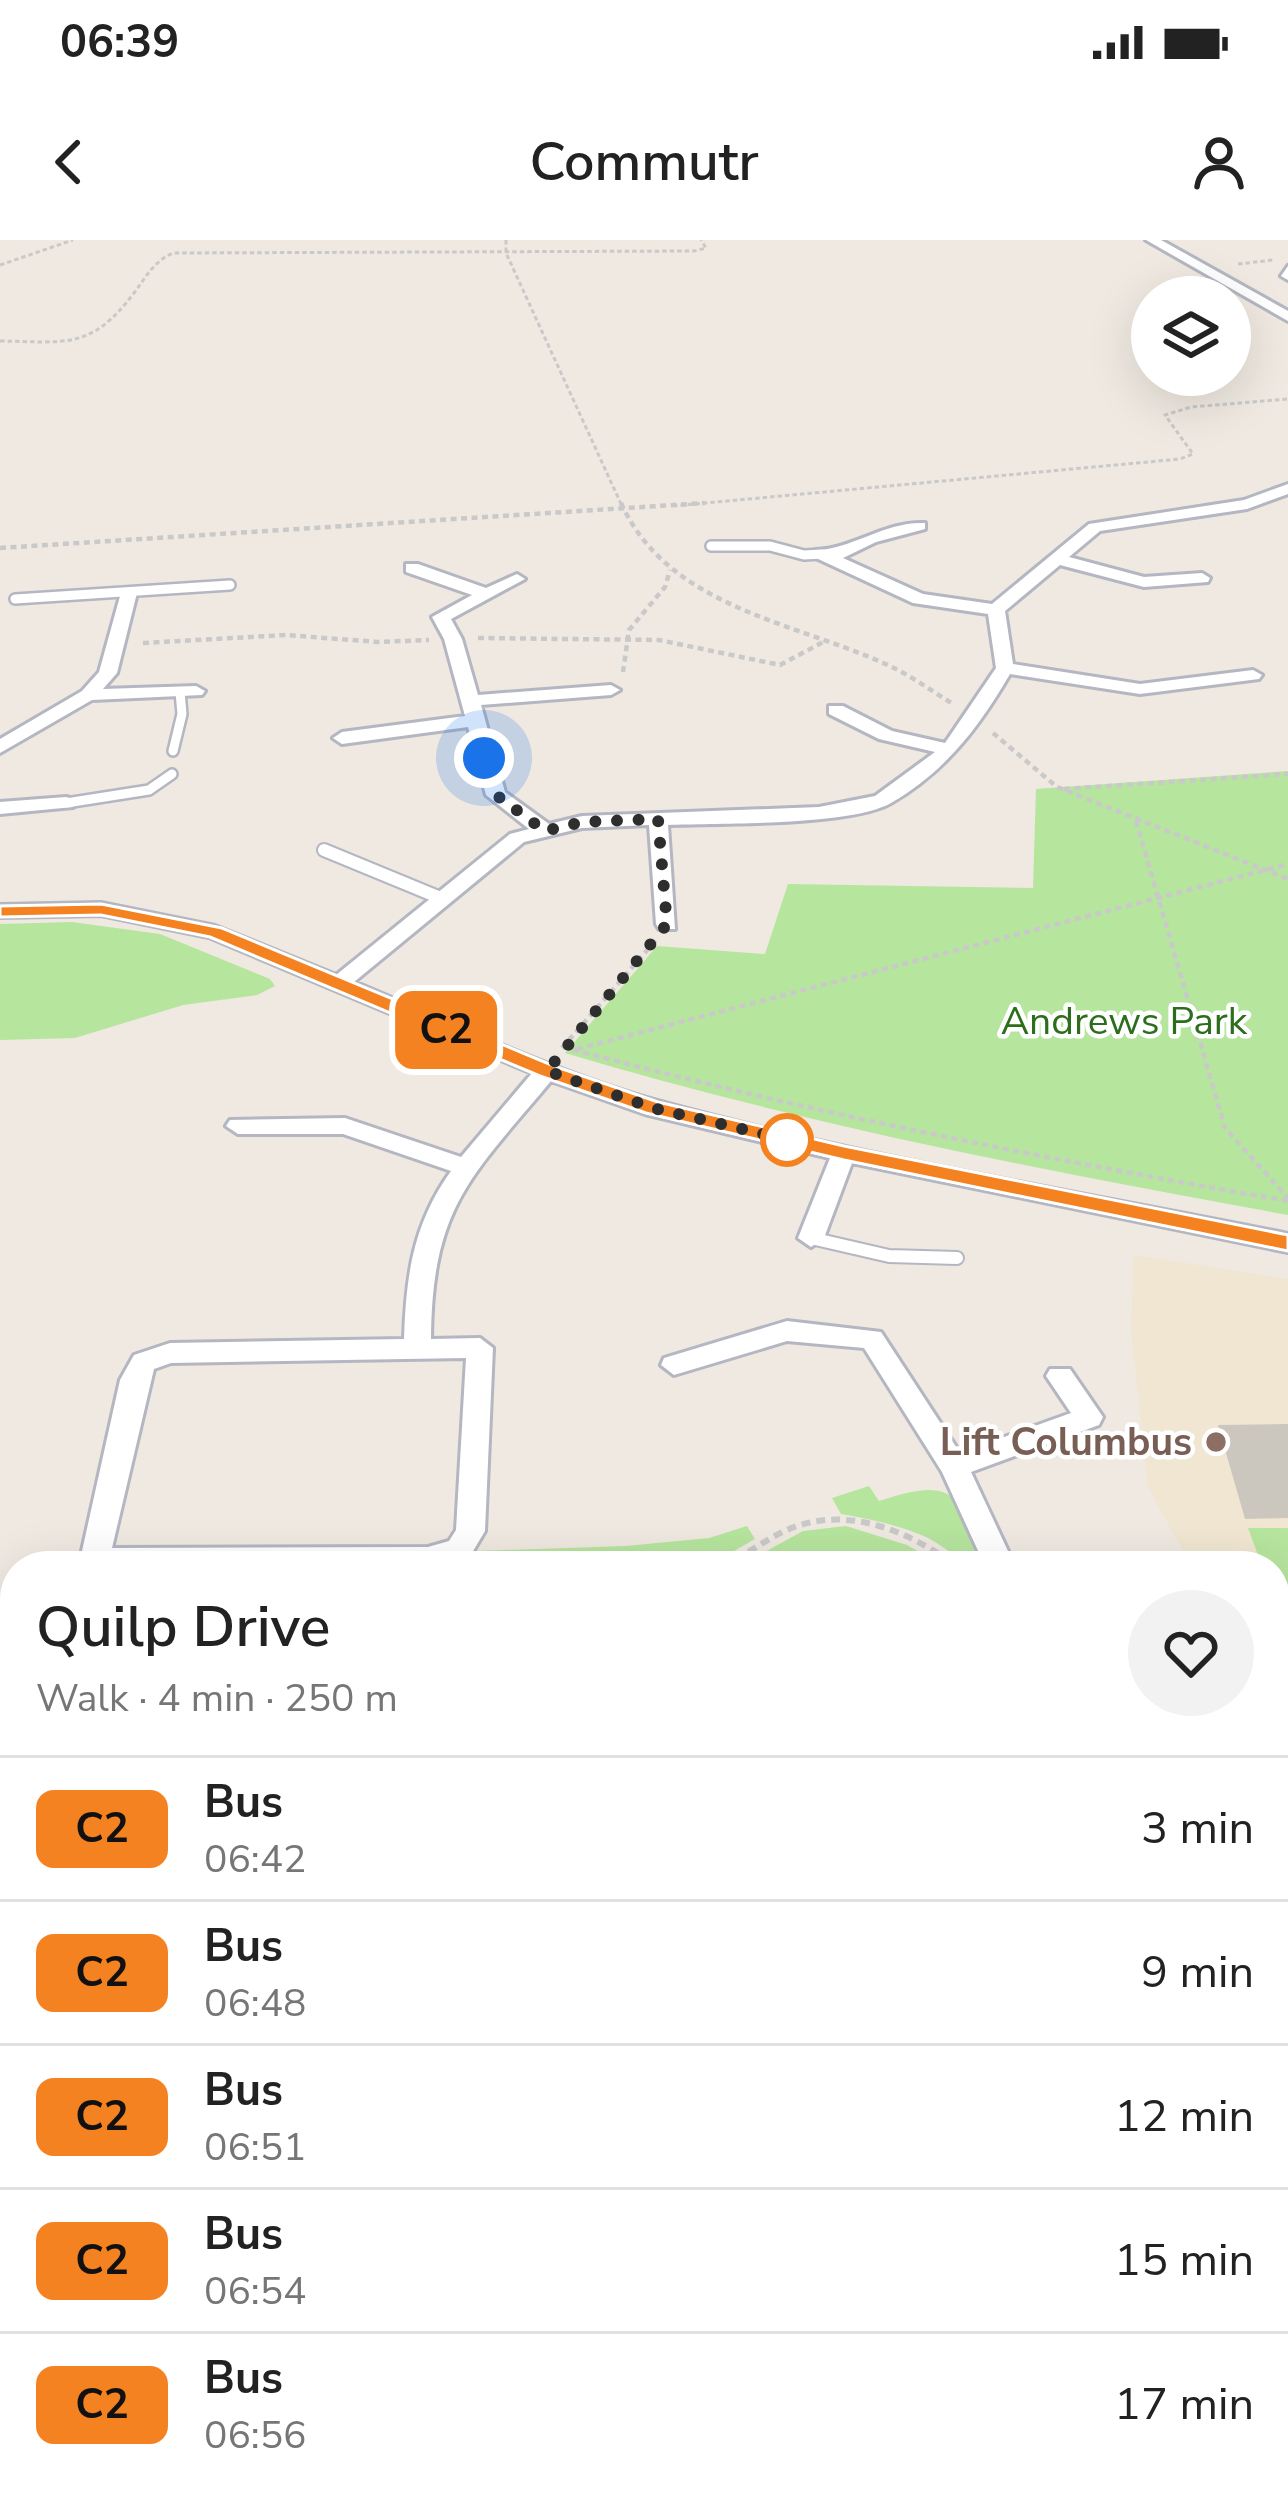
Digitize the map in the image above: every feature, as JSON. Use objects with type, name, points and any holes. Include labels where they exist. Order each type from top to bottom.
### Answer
[{"type":"street","points":[[1152,240],[1288,317]]},
{"type":"street","points":[[826,556],[919,599],[996,610],[1095,527],[1247,504],[1288,489]]},
{"type":"street","points":[[826,556],[870,538],[919,526]]},
{"type":"street","points":[[1056,559],[1144,582],[1202,578]]},
{"type":"street","points":[[412,568],[486,594]]},
{"type":"street","points":[[517,579],[441,617],[453,639],[496,795],[545,831]]},
{"type":"street","points":[[0,746],[88,695],[109,673],[128,593]]},
{"type":"street","points":[[337,985],[517,838],[582,822],[819,813],[881,801],[950,750],[974,719],[1004,668],[996,610]]},
{"type":"street","points":[[1004,668],[1139,689],[1253,674]]},
{"type":"street","points":[[342,738],[470,711],[610,690]]},
{"type":"street","points":[[88,695],[188,692]]},
{"type":"street","points":[[836,710],[886,735],[950,750]]},
{"type":"street","points":[[0,808],[66,803]]},
{"type":"street","points":[[658,819],[667,924]]},
{"type":"street","points":[[0,911],[101,909],[215,932],[547,1071],[653,1108],[844,1153],[1288,1243]]},
{"type":"street","points":[[417,1349],[421,1263],[436,1216],[467,1168],[547,1071]]},
{"type":"street","points":[[238,1126],[345,1126],[467,1168]]},
{"type":"street","points":[[811,1238],[844,1153]]},
{"type":"street","points":[[674,1365],[787,1331],[872,1339],[954,1466],[993,1551]]},
{"type":"street","points":[[97,1551],[134,1380],[144,1362],[170,1353],[480,1348],[470,1531],[456,1551]]},
{"type":"street","points":[[954,1466],[1089,1417],[1060,1376]]},
{"type":"lane","points":[[711,546],[770,546],[826,556]]},
{"type":"lane","points":[[15,599],[230,585]]},
{"type":"lane","points":[[173,751],[188,692]]},
{"type":"lane","points":[[66,803],[149,790],[172,775]]},
{"type":"lane","points":[[324,850],[443,898]]},
{"type":"lane","points":[[811,1238],[890,1256],[957,1258]]},
{"type":"path","points":[[0,265],[73,240]]},
{"type":"path","points":[[506,240],[506,253],[633,530],[688,585],[723,604],[825,640],[925,685],[1062,789],[1288,879]]},
{"type":"path","points":[[0,341],[73,340],[97,334],[108,327],[166,254],[337,249],[703,251],[701,240]]},
{"type":"path","points":[[1227,266],[1286,268]]},
{"type":"path","points":[[0,548],[625,511],[1180,459],[1193,454],[1192,446],[1165,415],[1191,407],[1288,399]]},
{"type":"path","points":[[610,690],[622,673],[624,640],[637,616],[664,592],[672,576],[670,567]]},
{"type":"path","points":[[118,644],[286,635],[378,642],[659,640],[780,665],[825,640]]},
{"type":"path","points":[[1062,789],[1288,774]]},
{"type":"path","points":[[1136,821],[1225,1128],[1288,1200]]},
{"type":"path","points":[[576,1049],[1288,864]]},
{"type":"path","points":[[547,1071],[667,924]]},
{"type":"path","points":[[563,1047],[693,1082],[1037,1158],[1288,1200]]},
{"type":"path","points":[[750,1551],[799,1525],[845,1520],[938,1551]]},
{"type":"shaded area","name":"Lift Columbus","points":[[1134,1255],[1288,1279],[1288,1551],[1183,1551],[1148,1487],[1131,1330]]},
{"type":"green space","name":"Andrews Park","points":[[1288,771],[1288,1215],[924,1144],[565,1053],[657,946],[765,954],[788,884],[1033,888],[1036,789]]},
{"type":"green space","points":[[72,922],[160,934],[270,979],[275,986],[257,995],[183,1005],[75,1038],[0,1040],[0,924]]},
{"type":"green space","points":[[869,1486],[879,1501],[926,1490],[941,1492],[961,1508],[980,1551],[949,1551],[905,1529],[841,1514],[832,1498]]},
{"type":"green space","points":[[747,1526],[755,1539],[734,1551],[475,1551],[626,1546],[709,1538]]},
{"type":"green space","points":[[846,1526],[918,1551],[766,1551],[803,1531]]},
{"type":"green space","points":[[1248,1528],[1288,1528],[1288,1551],[1256,1551]]},
{"type":"building","points":[[1288,1424],[1288,1518],[1245,1519],[1218,1425]]},
{"type":"bus line","name":"C2","points":[[0,911],[101,909],[215,932],[547,1071],[653,1108],[844,1153],[1288,1243]]},
{"type":"place","name":"Lift Columbus","points":[[1216,1442]]},
{"type":"route","points":[[484,758],[496,795],[545,831],[582,822],[658,819],[667,924],[547,1071],[653,1108],[806,1144],[787,1140]]}]
